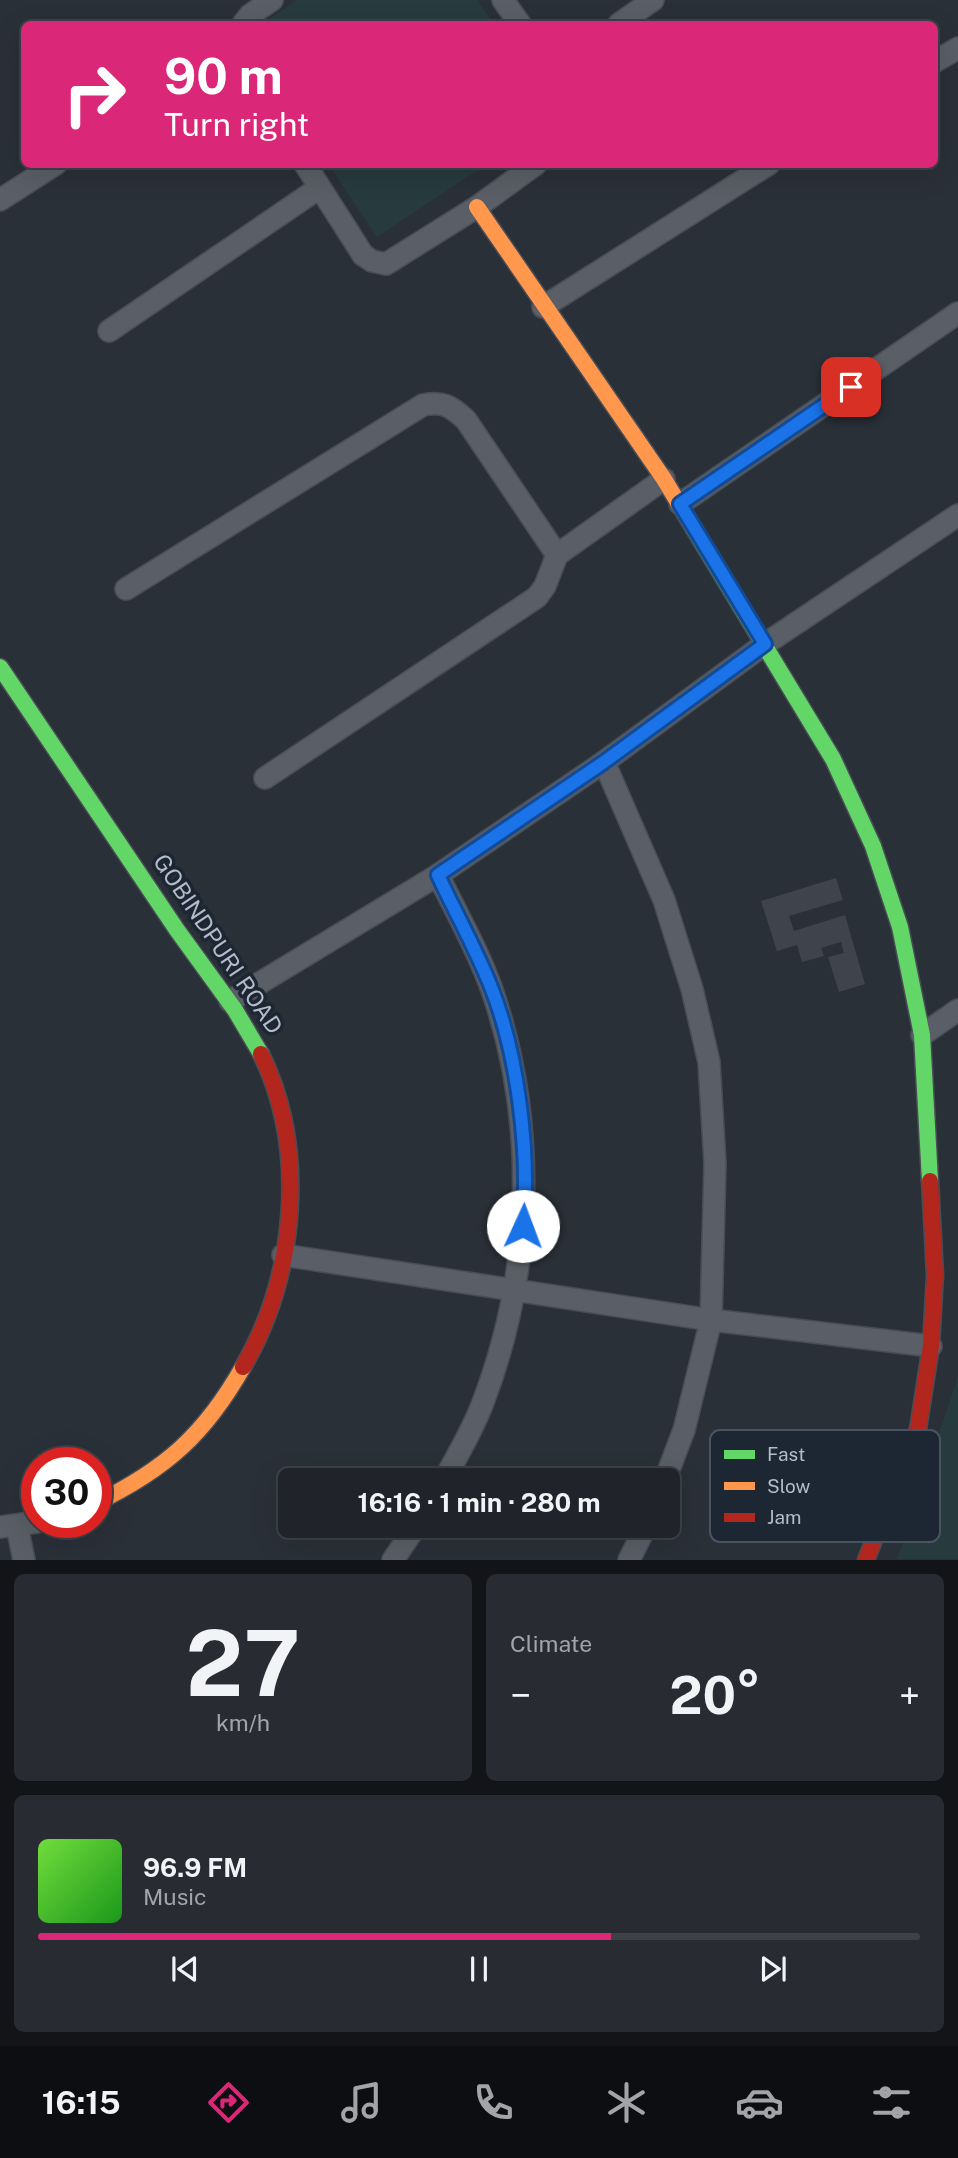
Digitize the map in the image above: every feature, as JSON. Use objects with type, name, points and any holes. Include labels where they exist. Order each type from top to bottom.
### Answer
[{"type":"street","points":[[245,21],[272,0]]},
{"type":"street","points":[[503,0],[518,21]]},
{"type":"street","points":[[623,21],[653,0]]},
{"type":"street","points":[[938,60],[958,48]]},
{"type":"street","points":[[0,200],[50,168]]},
{"type":"street","points":[[307,168],[362,254],[372,261],[386,264],[477,207],[531,168]]},
{"type":"street","points":[[543,307],[763,168]]},
{"type":"street","points":[[109,331],[319,188]]},
{"type":"street","points":[[477,207],[680,504],[833,760],[873,846],[900,927],[922,1035],[935,1275],[931,1346],[918,1430]]},
{"type":"street","points":[[680,504],[958,313]]},
{"type":"street","points":[[126,589],[423,405],[438,402],[452,407],[466,420],[557,555]]},
{"type":"street","points":[[265,778],[537,597],[545,586],[557,555],[664,479]]},
{"type":"street","points":[[230,1001],[438,875],[604,762],[765,644],[958,515]]},
{"type":"street","name":"GOBINDPURI ROAD","points":[[0,667],[178,931],[230,1001],[265,1061],[285,1124],[292,1184],[283,1255],[270,1315],[240,1379],[195,1437],[139,1483],[112,1496]]},
{"type":"street","points":[[604,762],[664,900],[692,989],[709,1062],[715,1163],[711,1320],[684,1430],[669,1468]]},
{"type":"street","points":[[438,875],[491,988],[508,1045],[521,1121],[525,1205],[516,1291],[482,1405],[450,1468]]},
{"type":"street","points":[[922,1035],[954,1021]]},
{"type":"street","points":[[283,1255],[711,1320],[931,1346]]},
{"type":"street","points":[[18,1525],[24,1559]]},
{"type":"street","points":[[393,1559],[408,1538]]},
{"type":"street","points":[[629,1559],[640,1538]]},
{"type":"street","points":[[866,1559],[873,1542]]},
{"type":"green space","points":[[297,0],[477,0],[492,21],[266,21]]},
{"type":"green space","points":[[331,168],[480,168],[377,237]]},
{"type":"green space","points":[[958,1376],[958,1559],[897,1559],[903,1542],[940,1542],[940,1430]]},
{"type":"building","points":[[836,878],[843,900],[789,916],[794,931],[845,915],[865,984],[839,992],[828,957],[844,953],[841,942],[821,948],[824,956],[802,962],[797,945],[777,951],[761,901]]},
{"type":"traffic: fast","points":[[694,529],[833,759],[873,846],[900,927],[922,1035],[930,1181]]},
{"type":"traffic: fast","points":[[0,667],[177,930],[235,1010],[261,1054]]},
{"type":"traffic: slow","points":[[477,207],[664,479],[694,529]]},
{"type":"traffic: slow","points":[[112,1495],[143,1477],[182,1447],[214,1412],[243,1367]]},
{"type":"traffic: jam","points":[[243,1367],[261,1331],[275,1293],[290,1212],[290,1171],[285,1131],[276,1091],[261,1054]]},
{"type":"traffic: jam","points":[[918,1430],[931,1346],[935,1275],[930,1181]]},
{"type":"traffic: jam","points":[[866,1560],[873,1542]]},
{"type":"route","points":[[523,1226],[525,1205],[521,1121],[508,1045],[491,988],[438,875],[604,762],[765,644],[680,504],[851,387]]}]
